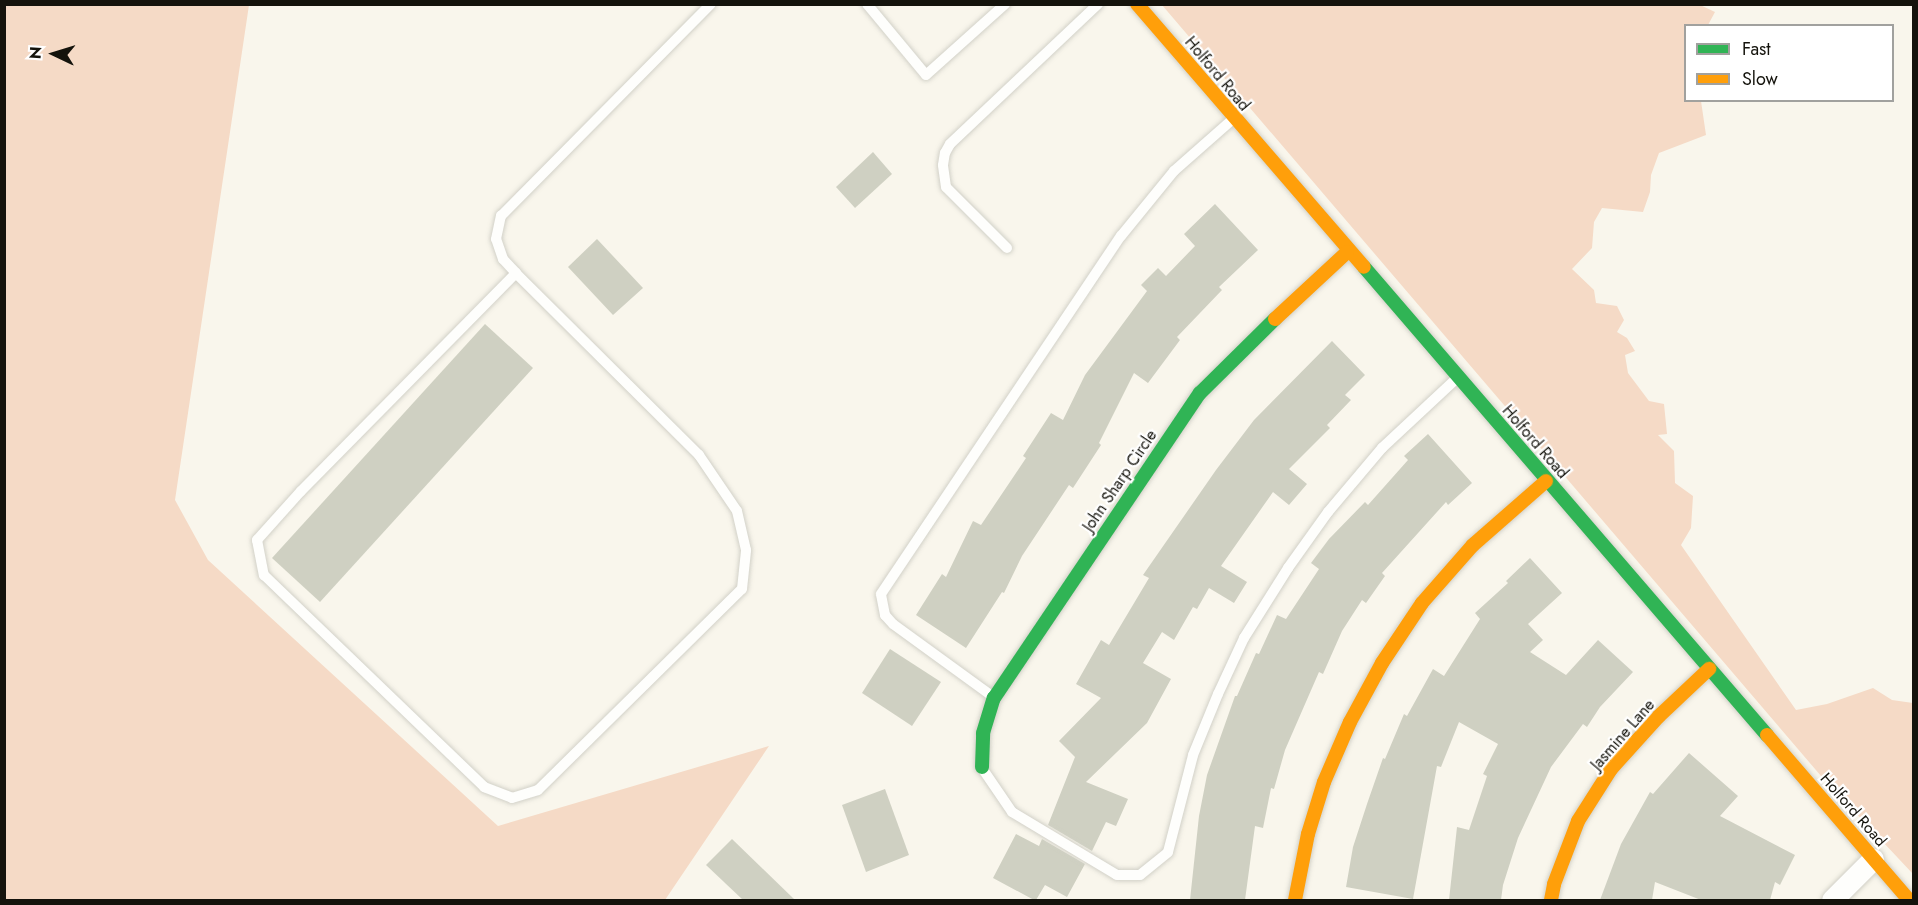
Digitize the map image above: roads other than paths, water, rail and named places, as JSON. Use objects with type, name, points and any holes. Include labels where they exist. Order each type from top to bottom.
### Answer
[{"type":"street","name":"Holford Road","points":[[1137,4],[1347,252],[1909,900]]},
{"type":"street","name":"John Sharp Circle","points":[[982,768],[983,733],[994,698],[1200,393],[1257,335],[1347,252]]},
{"type":"street","points":[[1296,900],[1308,834],[1324,782],[1350,722],[1382,663],[1422,603],[1473,545],[1546,481]]},
{"type":"street","name":"Jasmine Lane","points":[[1551,900],[1554,884],[1578,821],[1611,769],[1659,716],[1709,669]]},
{"type":"street","points":[[1832,900],[1873,859]]},
{"type":"lane","points":[[516,273],[302,491],[257,540],[264,575],[484,787],[512,798],[538,790],[742,589],[746,550],[737,511],[699,454],[647,406],[516,273],[503,259],[496,239],[501,216],[711,4]]},
{"type":"lane","points":[[867,4],[926,75],[1005,4]]},
{"type":"lane","points":[[1006,248],[946,187],[943,165],[945,153],[950,144],[1098,4]]},
{"type":"lane","points":[[994,698],[893,624],[885,615],[881,594],[1120,236],[1174,171],[1233,119]]},
{"type":"lane","points":[[982,768],[1012,812],[1117,875],[1140,874],[1168,852],[1193,755],[1244,638],[1288,568],[1328,512],[1382,448],[1458,378]]}]
